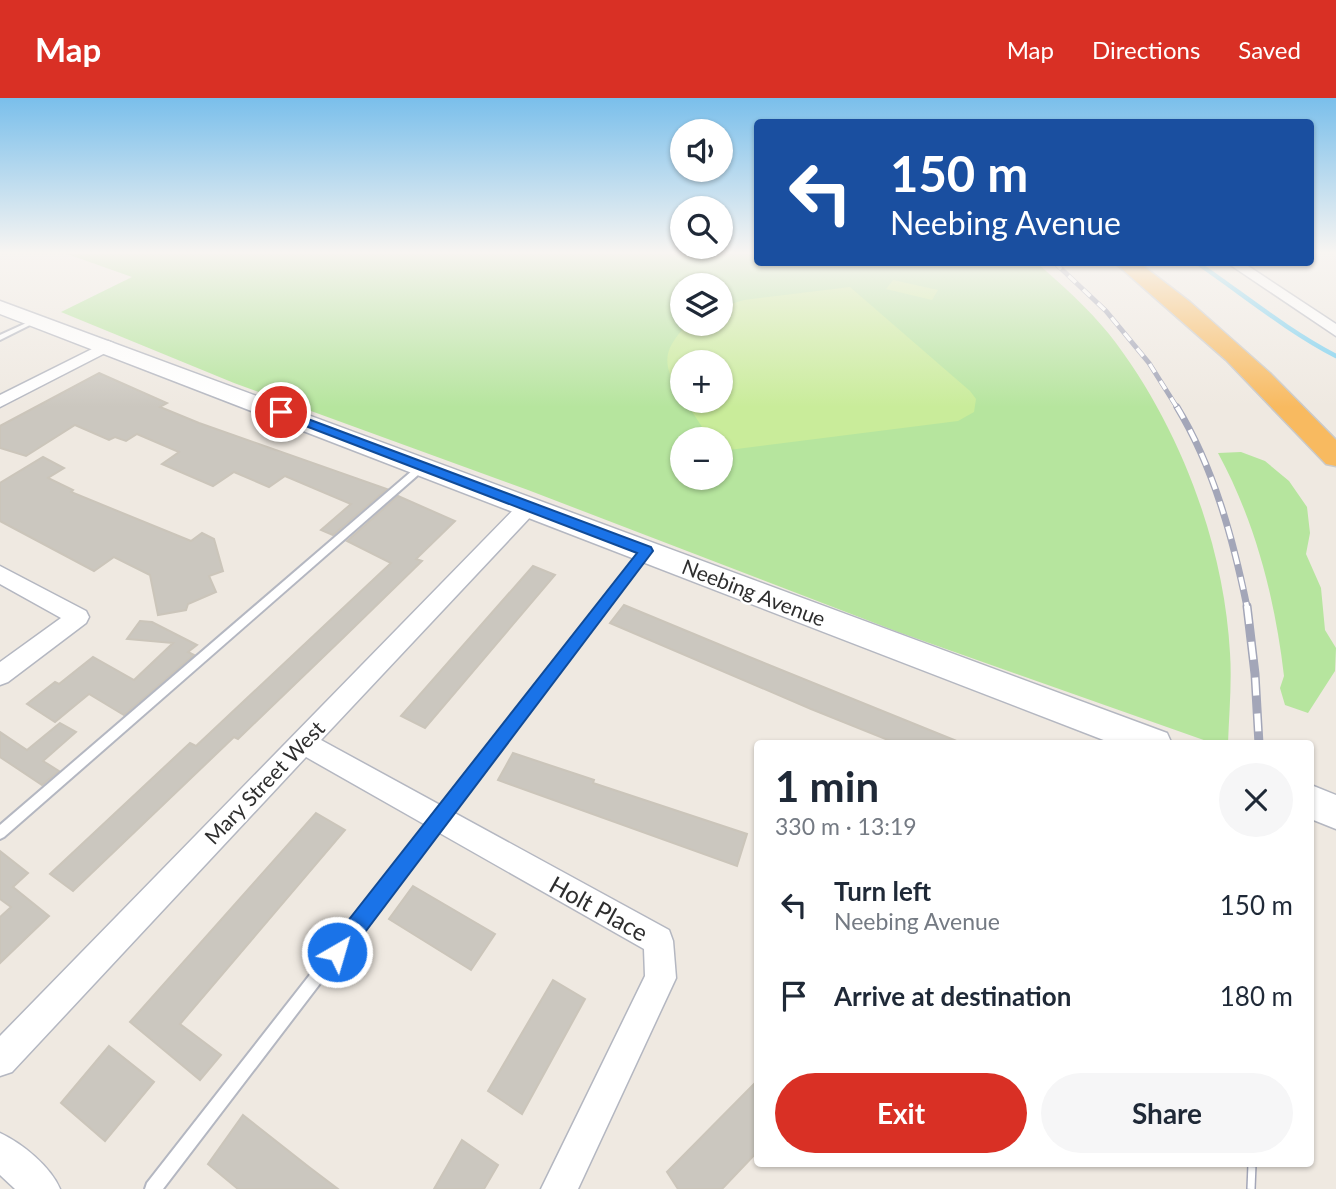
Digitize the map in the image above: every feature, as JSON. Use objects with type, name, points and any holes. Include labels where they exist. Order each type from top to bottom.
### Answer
[{"type":"highway","points":[[1180,305],[1237,354],[1336,457]]},
{"type":"highway","points":[[1199,305],[1237,333],[1336,423]]},
{"type":"highway","points":[[1287,404],[1336,477]]},
{"type":"main road","name":"Neebing Avenue","points":[[0,307],[1144,740]]},
{"type":"main road","points":[[1314,803],[1336,811]]},
{"type":"street","points":[[1297,305],[1336,331]]},
{"type":"street","points":[[0,402],[108,346]]},
{"type":"street","name":"Mary Street West","points":[[0,1060],[529,506]]},
{"type":"street","points":[[0,574],[78,617],[0,675]]},
{"type":"street","name":"Holt Place","points":[[302,742],[658,941],[661,978],[559,1189]]},
{"type":"street","points":[[0,1151],[42,1189]]},
{"type":"lane","points":[[0,338],[37,320]]},
{"type":"lane","points":[[0,833],[424,466]]},
{"type":"lane","points":[[153,1189],[646,551]]},
{"type":"green space","points":[[75,305],[670,305],[670,336],[733,336],[733,305],[1082,305],[1109,334],[1156,405],[1176,444],[1207,526],[1226,611],[1231,664],[1228,740],[1204,740],[898,632],[528,490],[234,383],[61,312]]},
{"type":"green space","points":[[733,305],[871,305],[970,391],[976,399],[974,412],[958,421],[733,449],[733,427],[702,427],[693,413],[733,413],[733,350],[670,350],[670,373],[667,359],[669,351],[678,336],[733,336]]},
{"type":"green space","points":[[1241,452],[1265,461],[1289,481],[1307,507],[1310,533],[1306,554],[1321,588],[1325,630],[1336,648],[1335,671],[1308,713],[1285,705],[1280,688],[1284,676],[1280,647],[1262,561],[1243,506],[1218,453]]},
{"type":"building","points":[[99,373],[167,403],[160,407],[199,423],[387,489],[333,535],[321,530],[351,504],[285,476],[269,487],[234,472],[213,486],[162,464],[179,452],[137,434],[126,441],[115,437],[109,440],[75,425],[26,456],[0,448],[0,426]]},
{"type":"building","points":[[43,457],[64,468],[48,478],[73,490],[71,492],[191,541],[202,533],[214,539],[223,571],[209,576],[216,592],[188,604],[186,610],[158,615],[150,575],[114,557],[94,571],[0,521],[0,483]]},
{"type":"building","points":[[398,496],[455,521],[416,559],[422,561],[346,635],[238,739],[234,737],[73,891],[50,874],[190,743],[196,746],[391,563],[347,541]]},
{"type":"building","points":[[533,566],[555,575],[425,728],[401,716]]},
{"type":"building","points":[[624,605],[954,740],[888,740],[610,623]]},
{"type":"building","points":[[140,621],[152,622],[197,645],[188,652],[194,655],[124,715],[89,694],[55,722],[27,704],[55,682],[59,684],[93,657],[134,680],[173,643],[127,639]]},
{"type":"building","points":[[60,723],[76,732],[43,761],[59,771],[42,785],[0,757],[0,732],[27,750]]},
{"type":"building","points":[[513,753],[594,780],[593,783],[747,834],[737,866],[498,780]]},
{"type":"building","points":[[316,813],[345,830],[180,1024],[221,1055],[200,1080],[130,1022]]},
{"type":"building","points":[[0,851],[28,873],[13,887],[49,916],[0,963],[0,917],[11,907],[0,899]]},
{"type":"building","points":[[413,886],[495,934],[471,970],[389,919]]},
{"type":"building","points":[[553,980],[585,999],[522,1114],[488,1091]]},
{"type":"building","points":[[109,1046],[154,1082],[105,1141],[61,1103]]},
{"type":"building","points":[[754,1084],[754,1155],[722,1189],[678,1189],[667,1172]]},
{"type":"building","points":[[243,1115],[338,1189],[238,1189],[208,1164]]},
{"type":"building","points":[[462,1140],[498,1165],[484,1189],[434,1189]]},
{"type":"waterway","points":[[1257,305],[1336,356]]},
{"type":"railway","points":[[1100,305],[1149,363],[1178,409]]},
{"type":"railway","points":[[1177,407],[1202,454],[1221,504],[1247,607]]},
{"type":"railway","points":[[1247,606],[1259,740]]},
{"type":"railway","points":[[1251,1189],[1252,1167]]},
{"type":"route","points":[[281,412],[646,551],[337,952]]}]
